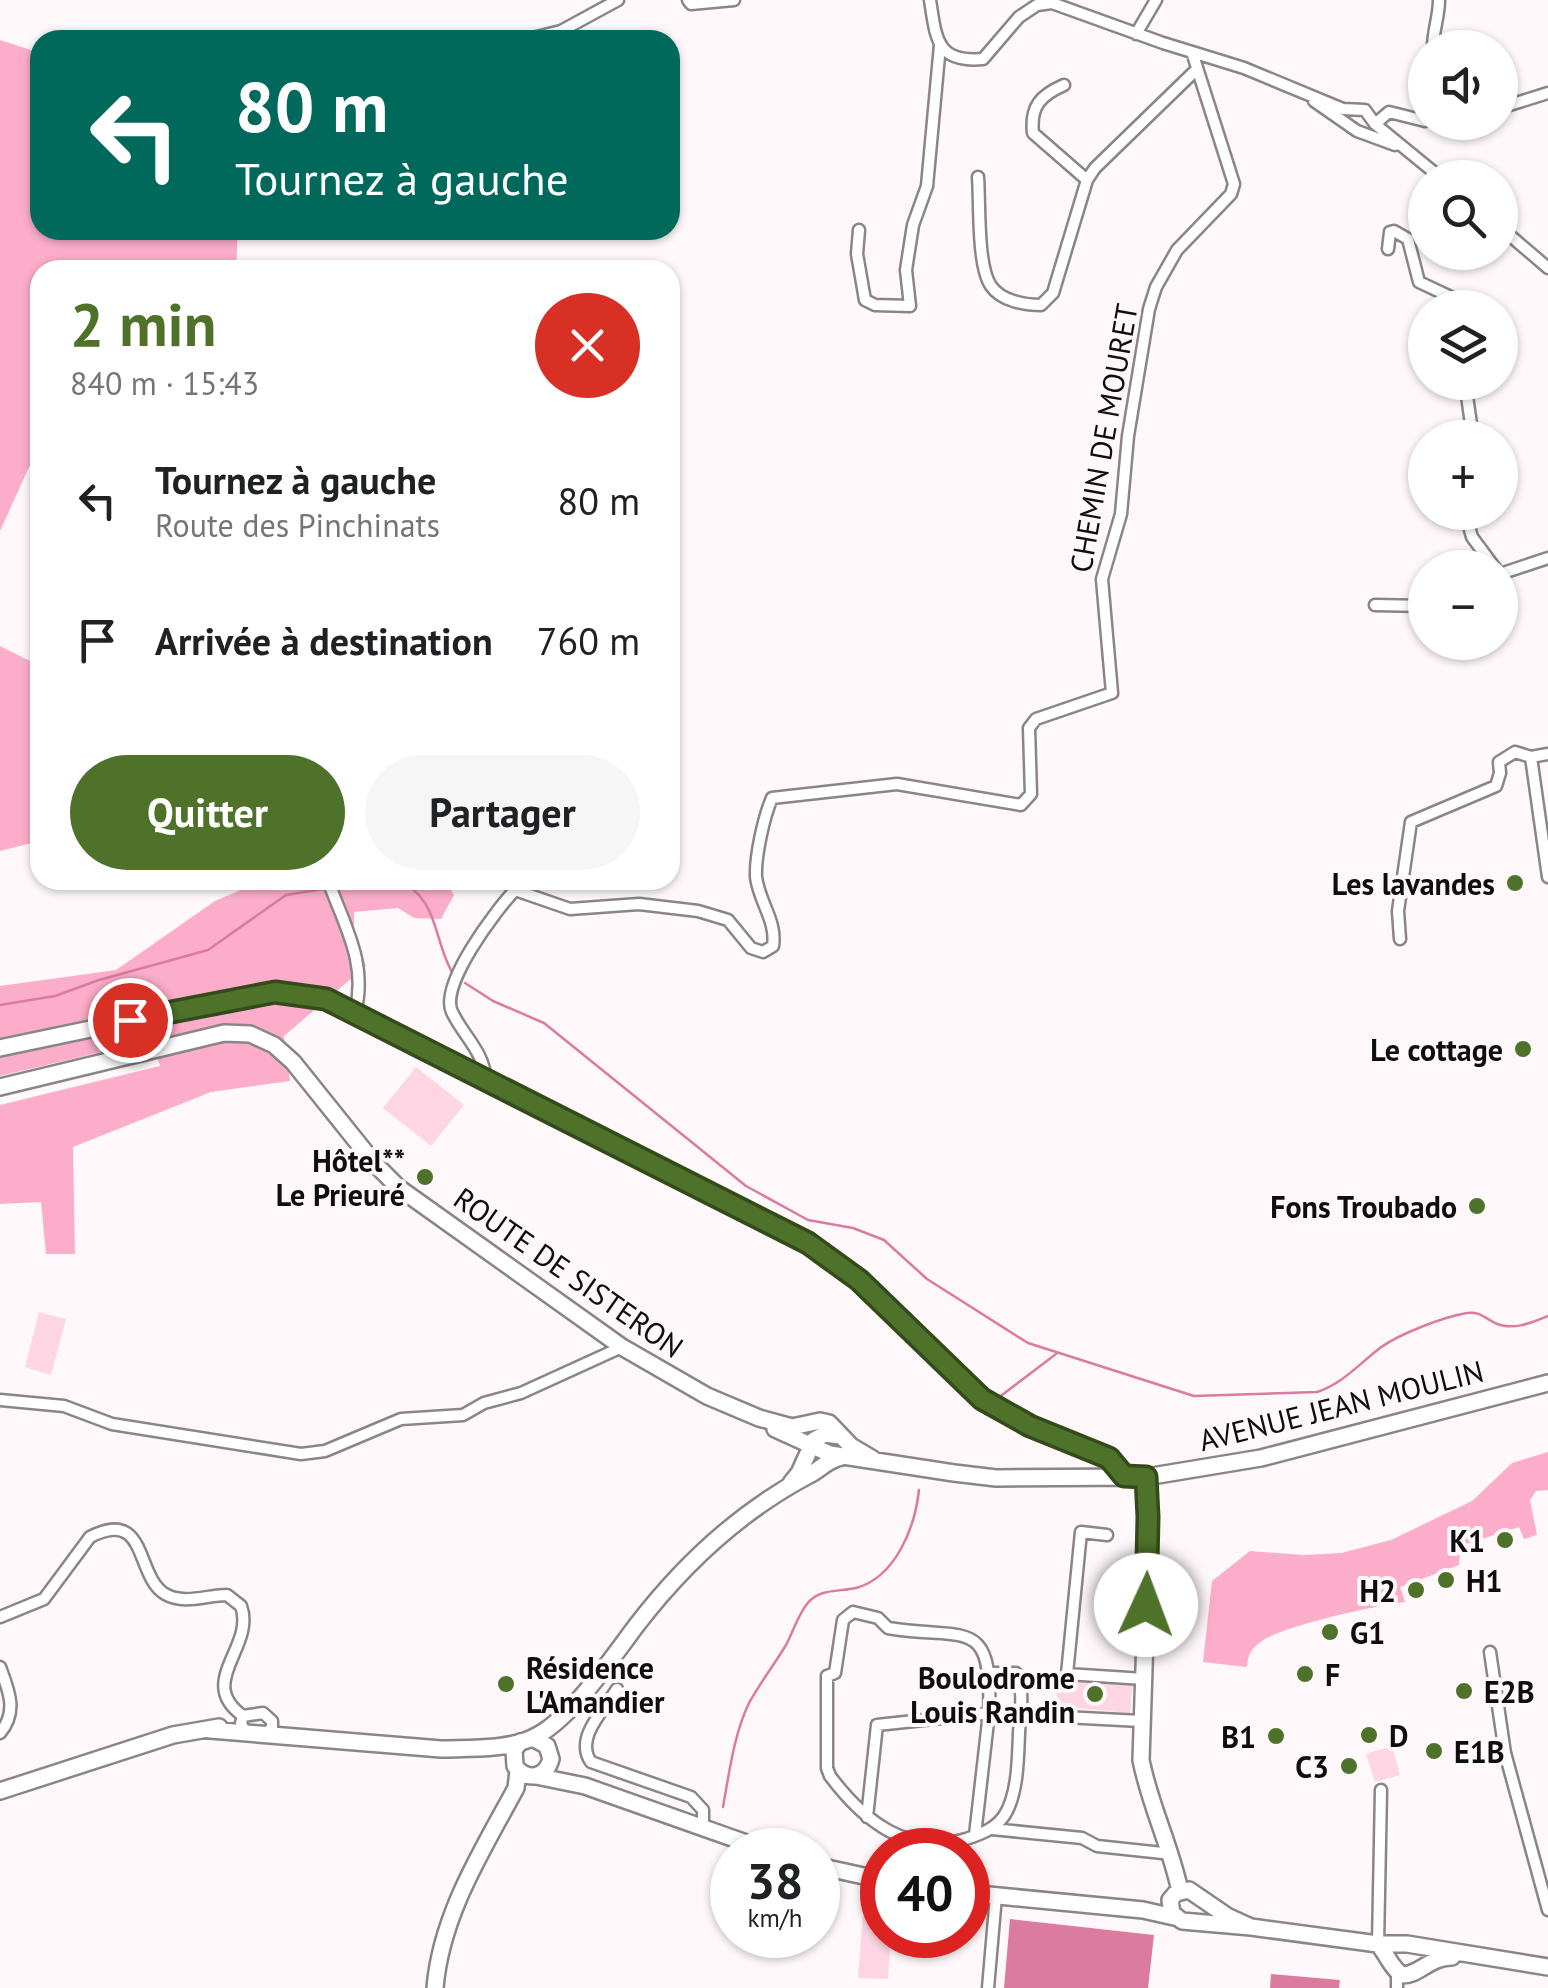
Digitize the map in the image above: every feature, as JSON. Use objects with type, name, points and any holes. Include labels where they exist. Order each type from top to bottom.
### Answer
[{"type":"main road","points":[[0,1048],[275,992],[326,999],[770,1221],[821,1251],[859,1280],[982,1399],[1002,1412],[1109,1458],[1124,1476]]},
{"type":"main road","name":"ROUTE DE SISTERON","points":[[0,1087],[224,1033],[262,1038],[294,1062],[374,1163],[399,1188],[622,1347],[810,1449],[834,1457],[873,1458],[996,1478],[1146,1477]]},
{"type":"main road","name":"AVENUE JEAN MOULIN","points":[[1146,1477],[1260,1458],[1548,1382]]},
{"type":"main road","name":"ROUTE DE SISTERON","points":[[758,1418],[792,1427],[832,1429],[873,1458]]},
{"type":"main road","points":[[788,1486],[810,1449],[832,1429]]},
{"type":"main road","points":[[525,1771],[514,1750],[538,1746],[690,1563],[788,1486],[834,1457],[832,1429]]},
{"type":"main road","points":[[1146,1477],[1141,1760],[1148,1794],[1200,1910],[1178,1914]]},
{"type":"main road","points":[[0,1792],[173,1735],[243,1724],[312,1736],[440,1749],[538,1746],[585,1786]]},
{"type":"main road","points":[[525,1771],[549,1767],[538,1746]]},
{"type":"main road","points":[[474,1748],[498,1752],[525,1771],[585,1786],[710,1831]]},
{"type":"main road","points":[[435,1988],[439,1956],[451,1917],[525,1771]]},
{"type":"main road","points":[[443,1988],[460,1917],[525,1771]]},
{"type":"main road","points":[[1178,1914],[1173,1896],[1191,1893],[1251,1927]]},
{"type":"main road","points":[[990,1895],[1178,1914],[1548,1967]]},
{"type":"main road","points":[[1378,1944],[1404,1974]]},
{"type":"main road","points":[[1404,1974],[1410,1946]]},
{"type":"main road","points":[[1404,1974],[1422,1956],[1410,1946]]},
{"type":"main road","points":[[1404,1974],[1445,1956],[1495,1957]]},
{"type":"street","points":[[564,30],[618,0]]},
{"type":"street","points":[[688,0],[691,4],[734,0]]},
{"type":"street","points":[[859,230],[857,254],[865,300],[875,305],[910,306],[906,270],[913,225],[927,186],[940,44],[930,0]]},
{"type":"street","points":[[1136,34],[1156,0]]},
{"type":"street","points":[[1435,30],[1439,0]]},
{"type":"street","points":[[940,44],[946,54],[964,60],[982,59],[1035,3],[1063,5],[1136,34],[1244,68],[1343,108],[1365,110],[1374,124],[1419,160]]},
{"type":"street","points":[[1192,52],[1205,88]]},
{"type":"street","points":[[1205,88],[1213,58]]},
{"type":"street","points":[[978,178],[988,282],[1002,296],[1041,305],[1053,293],[1087,180],[1196,70]]},
{"type":"street","points":[[1064,84],[1038,100],[1032,119],[1033,133],[1087,180]]},
{"type":"street","name":"CHEMIN DE MOURET","points":[[528,890],[570,909],[639,904],[698,910],[728,920],[750,948],[762,952],[773,946],[775,933],[756,876],[772,798],[897,784],[1021,804],[1031,794],[1029,728],[1036,719],[1112,693],[1102,579],[1120,514],[1128,436],[1149,309],[1156,287],[1177,250],[1232,194],[1234,184],[1205,88]]},
{"type":"street","points":[[1518,102],[1548,92]]},
{"type":"street","points":[[1306,94],[1334,118],[1405,148]]},
{"type":"street","points":[[1374,124],[1389,112],[1408,115]]},
{"type":"street","points":[[1388,250],[1390,232],[1408,240],[1419,282],[1436,290]]},
{"type":"street","points":[[1518,242],[1548,268]]},
{"type":"street","points":[[1518,568],[1548,558]]},
{"type":"street","points":[[1376,605],[1408,606]]},
{"type":"street","points":[[1400,939],[1398,911],[1411,822],[1496,786],[1500,762],[1516,752],[1531,757],[1548,754]]},
{"type":"street","points":[[1531,757],[1548,877]]},
{"type":"street","points":[[332,890],[354,940],[360,997],[356,1013]]},
{"type":"street","name":"CHEMIN DE MOURET","points":[[486,1080],[480,1053],[453,1014],[449,1000],[476,940],[513,890]]},
{"type":"street","points":[[0,1400],[64,1406],[112,1424],[301,1454],[325,1450],[402,1419],[463,1415],[622,1347]]},
{"type":"street","points":[[0,1617],[44,1599],[90,1536],[99,1532],[125,1533],[135,1540],[154,1585],[165,1594],[190,1600],[227,1595],[242,1606],[245,1628],[224,1683],[228,1702],[243,1724]]},
{"type":"street","points":[[1108,1536],[1080,1532],[1067,1674],[1144,1679]]},
{"type":"street","points":[[882,1828],[845,1796],[827,1768],[826,1676],[835,1673],[843,1620],[847,1615],[862,1612],[878,1618],[888,1628],[950,1632],[968,1638],[986,1653],[991,1673],[989,1713],[977,1828]]},
{"type":"street","points":[[1490,1652],[1499,1755],[1548,1910]]},
{"type":"street","points":[[0,1667],[12,1705],[0,1733]]},
{"type":"street","points":[[991,1673],[1016,1673],[1019,1677],[1020,1713],[1014,1786],[1006,1814],[992,1829]]},
{"type":"street","points":[[585,1693],[612,1697],[586,1739],[588,1758],[691,1797],[703,1810],[703,1829]]},
{"type":"street","points":[[867,1817],[877,1725],[989,1713],[1141,1721]]},
{"type":"street","points":[[1378,1944],[1381,1790]]},
{"type":"street","points":[[992,1829],[1082,1838],[1097,1846],[1174,1857]]},
{"type":"street","points":[[988,1988],[996,1896]]},
{"type":"shaded area","points":[[0,40],[30,50],[30,240],[238,240],[236,260],[30,260],[30,465],[0,531]]},
{"type":"shaded area","points":[[0,646],[30,661],[30,844],[0,851]]},
{"type":"shaded area","points":[[241,890],[451,890],[454,895],[441,919],[414,918],[398,908],[354,912],[354,932],[366,966],[284,1036],[290,1081],[211,1092],[73,1147],[75,1254],[46,1254],[41,1202],[0,1204],[0,1105],[160,1066],[152,1040],[0,1076],[0,986],[116,970],[215,901]]},
{"type":"shaded area","points":[[416,1067],[464,1105],[431,1146],[383,1108]]},
{"type":"shaded area","points":[[39,1312],[66,1319],[51,1375],[25,1367]]},
{"type":"shaded area","points":[[1548,1452],[1548,1490],[1536,1491],[1530,1500],[1537,1535],[1524,1539],[1519,1527],[1460,1546],[1459,1565],[1400,1587],[1405,1602],[1331,1617],[1273,1635],[1253,1649],[1247,1667],[1203,1662],[1212,1581],[1250,1551],[1341,1553],[1391,1540],[1472,1501],[1512,1463]]},
{"type":"shaded area","name":"Boulodrome Louis Randin","points":[[1059,1675],[1133,1682],[1130,1713],[1056,1706]]},
{"type":"shaded area","points":[[1392,1746],[1400,1775],[1375,1782],[1366,1754]]},
{"type":"shaded area","points":[[1010,1919],[1154,1935],[1148,1988],[1004,1988]]},
{"type":"shaded area","points":[[860,1953],[860,1958],[889,1958],[888,1979],[858,1978]]},
{"type":"shaded area","points":[[1271,1974],[1340,1980],[1339,1988],[1270,1988]]},
{"type":"waterway","points":[[0,1005],[55,996],[208,950],[286,895],[317,890]]},
{"type":"waterway","points":[[414,890],[428,908],[452,972]]},
{"type":"waterway","points":[[465,983],[493,1001],[544,1023],[746,1186],[808,1220],[853,1228],[884,1240],[927,1279],[1028,1343],[1194,1396],[1317,1392],[1343,1379],[1388,1343],[1434,1322],[1471,1313],[1515,1326],[1548,1316]]},
{"type":"waterway","points":[[998,1398],[1056,1354]]},
{"type":"waterway","points":[[723,1807],[744,1715],[804,1608],[817,1595],[856,1588],[882,1573],[908,1534],[919,1490]]},
{"type":"place","name":"Les lavandes","points":[[1515,883]]},
{"type":"place","name":"Le cottage","points":[[1523,1049]]},
{"type":"place","name":"Hôtel** Le Prieuré","points":[[425,1177]]},
{"type":"place","name":"Fons Troubado","points":[[1477,1206]]},
{"type":"place","name":"K1","points":[[1505,1540]]},
{"type":"place","name":"H1","points":[[1446,1580]]},
{"type":"place","name":"H2","points":[[1416,1590]]},
{"type":"place","name":"G1","points":[[1330,1632]]},
{"type":"place","name":"F","points":[[1305,1674]]},
{"type":"place","name":"Résidence L'Amandier","points":[[506,1684]]},
{"type":"place","name":"E2B","points":[[1464,1691]]},
{"type":"place","name":"Boulodrome Louis Randin","points":[[1095,1694]]},
{"type":"place","name":"D","points":[[1369,1735]]},
{"type":"place","name":"B1","points":[[1276,1736]]},
{"type":"place","name":"E1B","points":[[1434,1751]]},
{"type":"place","name":"C3","points":[[1349,1766]]},
{"type":"route","points":[[130,1020],[275,992],[326,999],[770,1221],[834,1259],[982,1399],[1030,1426],[1109,1458],[1124,1476],[1146,1477],[1146,1605]]}]
